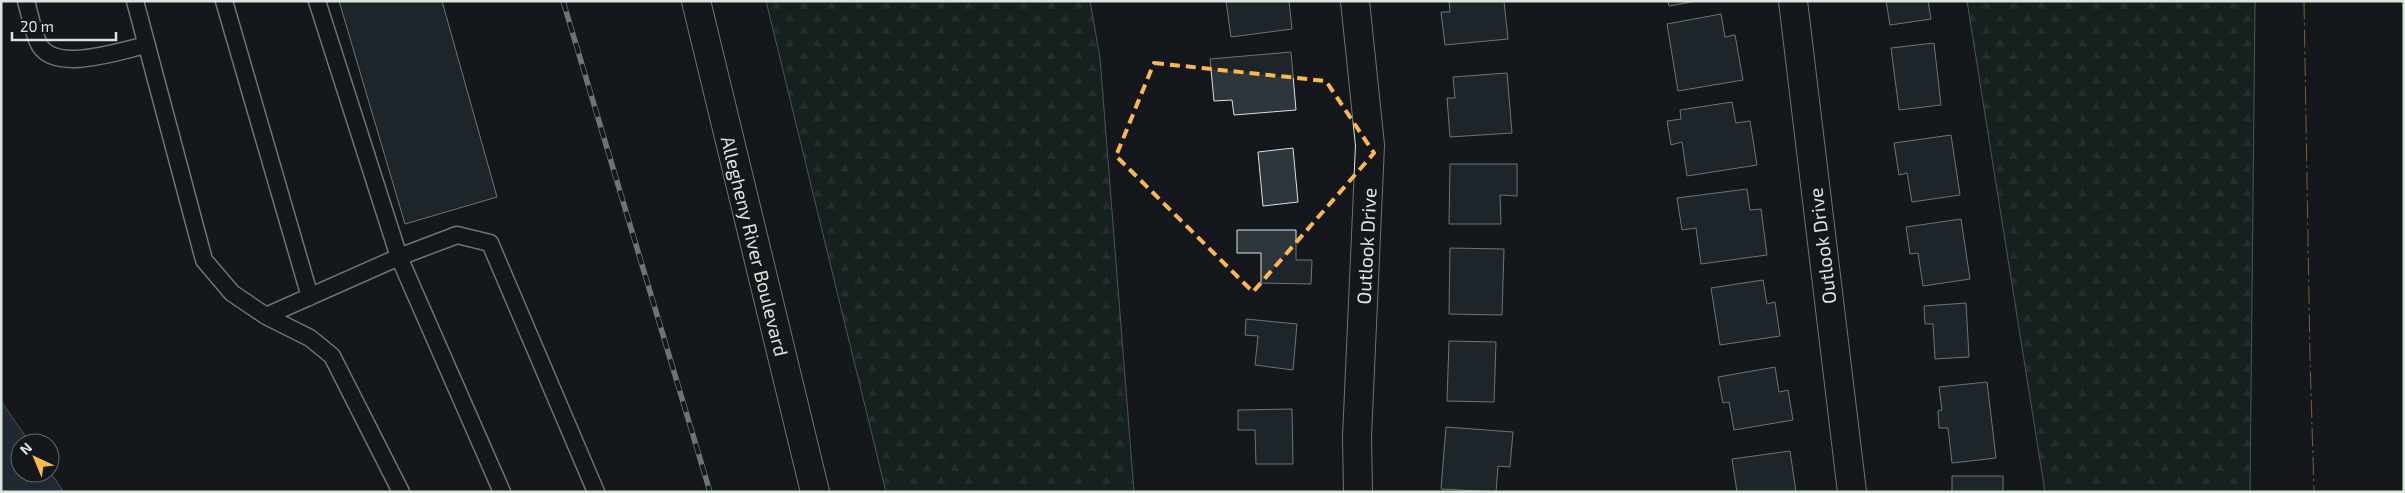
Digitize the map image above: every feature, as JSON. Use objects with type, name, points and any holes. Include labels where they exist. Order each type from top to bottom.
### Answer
[{"type":"street","name":"Allegheny River Boulevard","points":[[696,1],[815,492]]},
{"type":"street","name":"Outlook Drive","points":[[1355,1],[1370,145],[1357,437],[1358,492]]},
{"type":"street","name":"Outlook Drive","points":[[1793,1],[1852,492]]},
{"type":"lane","points":[[26,1],[40,46],[54,57],[73,60],[147,45]]},
{"type":"lane","points":[[135,1],[204,260],[232,293],[266,316],[310,338],[332,356],[401,492]]},
{"type":"lane","points":[[224,1],[310,297]]},
{"type":"lane","points":[[317,1],[399,257],[502,492]]},
{"type":"lane","points":[[266,316],[399,257],[457,235],[490,243],[596,492]]},
{"type":"highlighted area","points":[[1154,63],[1326,81],[1374,153],[1253,292],[1116,156]]},
{"type":"green space","points":[[766,1],[1090,1],[1100,58],[1134,492],[886,492]]},
{"type":"green space","points":[[1967,1],[2255,1],[2250,492],[2045,492]]},
{"type":"water","points":[[1,401],[23,433],[10,433],[10,483],[58,483],[64,492],[1,492]]},
{"type":"building","points":[[339,1],[442,1],[497,197],[405,224]]},
{"type":"building","points":[[1226,1],[1289,1],[1292,29],[1231,37]]},
{"type":"building","points":[[1449,1],[1504,1],[1508,39],[1445,45],[1441,12],[1450,12]]},
{"type":"building","points":[[1668,1],[1697,1],[1669,6]]},
{"type":"building","points":[[1886,1],[1928,1],[1931,19],[1890,25]]},
{"type":"building","points":[[1721,14],[1725,37],[1735,35],[1743,80],[1678,91],[1667,24]]},
{"type":"building","points":[[1934,43],[1941,105],[1899,110],[1891,48]]},
{"type":"building","points":[[1291,52],[1296,110],[1234,115],[1232,100],[1214,101],[1210,59]]},
{"type":"building","points":[[1507,73],[1512,133],[1450,137],[1447,98],[1455,98],[1453,77]]},
{"type":"building","points":[[1732,102],[1736,123],[1750,121],[1757,165],[1687,176],[1682,142],[1671,145],[1667,121],[1681,119],[1680,110]]},
{"type":"building","points":[[1951,135],[1960,195],[1912,202],[1907,173],[1899,175],[1894,143]]},
{"type":"building","points":[[1293,148],[1298,202],[1263,206],[1258,152]]},
{"type":"building","points":[[1450,164],[1517,164],[1517,196],[1500,195],[1501,224],[1449,224]]},
{"type":"building","points":[[1747,189],[1750,210],[1761,209],[1767,255],[1701,264],[1696,228],[1682,230],[1677,198]]},
{"type":"building","points":[[1961,219],[1970,279],[1923,286],[1918,253],[1910,254],[1906,227]]},
{"type":"building","points":[[1237,230],[1296,230],[1296,260],[1312,260],[1311,284],[1261,283],[1261,253],[1237,253]]},
{"type":"building","points":[[1450,248],[1504,249],[1502,315],[1449,314]]},
{"type":"building","points":[[1763,280],[1767,304],[1775,302],[1780,336],[1720,345],[1711,288]]},
{"type":"building","points":[[1966,303],[1969,357],[1935,359],[1933,324],[1925,324],[1924,306]]},
{"type":"building","points":[[1246,319],[1297,324],[1293,370],[1255,365],[1258,336],[1245,335]]},
{"type":"building","points":[[1449,341],[1496,342],[1494,402],[1447,401]]},
{"type":"building","points":[[1775,367],[1779,392],[1788,390],[1793,420],[1734,430],[1729,402],[1723,403],[1718,377]]},
{"type":"building","points":[[1987,382],[1996,458],[1952,463],[1948,428],[1939,428],[1938,411],[1942,410],[1939,387]]},
{"type":"building","points":[[1292,409],[1293,464],[1256,464],[1255,430],[1238,430],[1238,410]]},
{"type":"building","points":[[1446,427],[1513,432],[1510,467],[1498,466],[1496,492],[1441,489]]},
{"type":"building","points":[[1790,451],[1796,492],[1737,492],[1732,459]]},
{"type":"building","points":[[1952,476],[2003,476],[2003,492],[1952,492]]},
{"type":"railway","points":[[563,1],[710,492]]},
{"type":"power","points":[[2304,1],[2314,492]]}]
